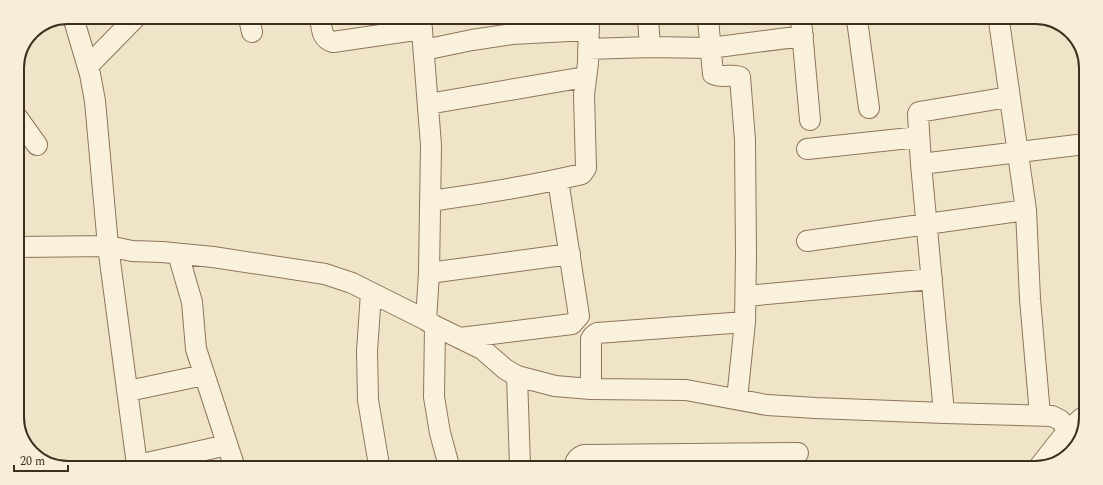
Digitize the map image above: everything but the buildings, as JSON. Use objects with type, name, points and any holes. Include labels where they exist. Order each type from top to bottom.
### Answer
[{"type":"street","points":[[75,24],[88,66],[95,101],[108,246],[137,461]]},
{"type":"street","points":[[88,66],[129,24]]},
{"type":"street","points":[[321,24],[324,37],[328,41],[333,42],[422,24],[431,145],[429,273],[434,397],[440,433],[448,461]]},
{"type":"street","points":[[648,24],[650,47]]},
{"type":"street","points":[[708,24],[713,74],[720,77],[737,75],[740,77],[745,140],[746,296],[745,322],[737,399]]},
{"type":"street","points":[[858,24],[869,108]]},
{"type":"street","points":[[999,24],[1026,210],[1030,299],[1040,415]]},
{"type":"street","points":[[424,50],[472,40],[512,34],[589,32],[650,47],[710,48],[802,28],[810,120]]},
{"type":"street","points":[[430,201],[493,192],[582,174],[586,168],[584,96],[589,32]]},
{"type":"street","points":[[428,104],[585,77]]},
{"type":"street","points":[[944,414],[927,223],[920,164],[917,116],[919,112],[1009,97]]},
{"type":"street","points":[[24,127],[37,145]]},
{"type":"street","points":[[807,149],[919,136]]},
{"type":"street","points":[[920,164],[1079,145]]},
{"type":"street","points":[[460,338],[572,324],[579,316],[558,180]]},
{"type":"street","points":[[807,241],[1026,210]]},
{"type":"street","points":[[24,247],[108,246],[132,251],[213,257],[324,274],[352,283],[482,349],[505,369],[517,376],[537,383],[591,389],[686,390],[767,405],[944,414],[1040,415],[1052,416],[1075,424],[1050,459]]},
{"type":"street","points":[[178,254],[192,302],[196,348],[233,461]]},
{"type":"street","points":[[429,273],[570,254]]},
{"type":"street","points":[[746,296],[932,279]]},
{"type":"street","points":[[371,293],[367,351],[368,400],[378,461]]},
{"type":"street","points":[[591,389],[591,339],[597,333],[745,322]]},
{"type":"street","points":[[128,392],[204,375]]},
{"type":"street","points":[[517,376],[520,461]]},
{"type":"street","points":[[156,461],[227,445]]},
{"type":"street","points":[[575,461],[584,455],[798,453]]}]
